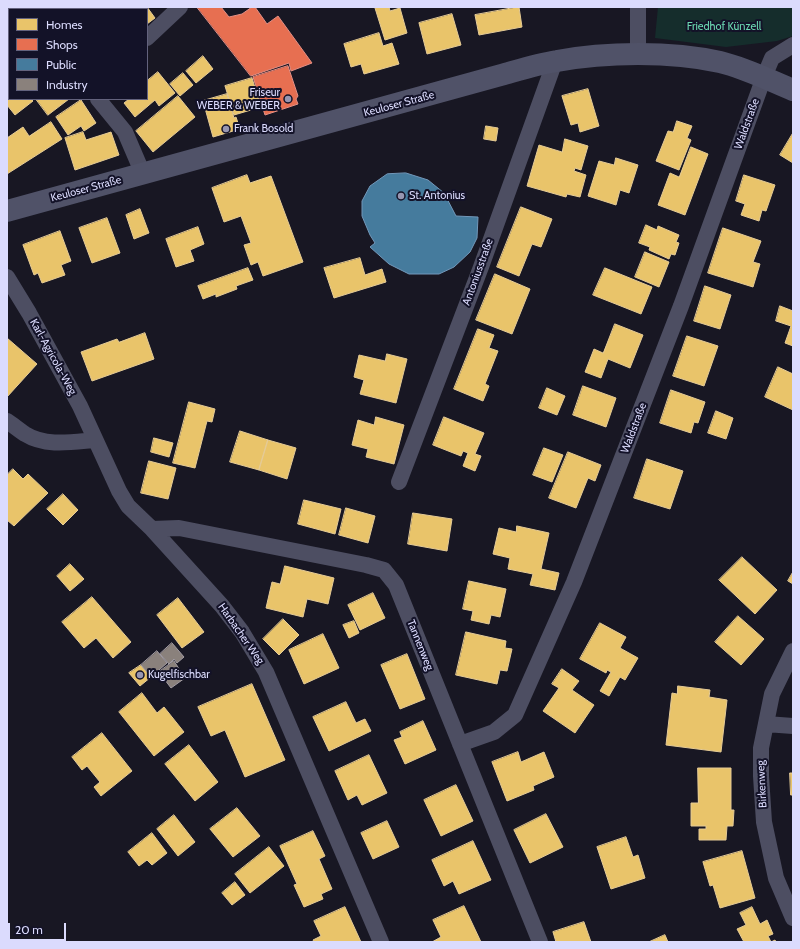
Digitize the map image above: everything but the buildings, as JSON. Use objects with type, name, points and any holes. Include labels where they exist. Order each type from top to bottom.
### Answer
[{"type":"street","points":[[148,37],[180,7]]},
{"type":"street","points":[[638,7],[638,54]]},
{"type":"street","name":"Waldstraße","points":[[460,744],[494,732],[515,715],[574,582],[681,306],[764,77],[772,58],[793,45]]},
{"type":"street","name":"Keuloser Straße","points":[[7,211],[555,61],[580,57],[638,54],[679,56],[719,62],[747,70],[793,90]]},
{"type":"street","name":"Antoniusstraße","points":[[399,482],[480,267],[555,61]]},
{"type":"street","points":[[99,100],[125,132],[143,174]]},
{"type":"street","name":"Karl-Agricola-Weg","points":[[7,277],[29,312],[95,440]]},
{"type":"street","points":[[7,421],[26,435],[44,442],[61,443],[95,440]]},
{"type":"street","name":"Harbacher Weg","points":[[95,440],[118,491],[128,506],[152,529],[222,606],[242,632],[266,672],[381,942]]},
{"type":"street","name":"Tannenweg","points":[[152,529],[179,528],[366,565],[384,570],[396,585],[540,942]]},
{"type":"street","name":"Birkenweg","points":[[793,651],[772,694],[761,748],[764,822],[776,878],[793,918]]},
{"type":"street","points":[[766,724],[793,726]]},
{"type":"green space","name":"Friedhof Künzell","points":[[658,7],[793,7],[793,36],[777,41],[726,47],[655,38]]},
{"type":"place","name":"Friseur WEBER & WEBER","points":[[288,99]]},
{"type":"place","name":"Frank Bosold","points":[[226,129]]},
{"type":"place","name":"St. Antonius","points":[[401,196]]},
{"type":"place","name":"Kugelfischbar","points":[[140,675]]}]
